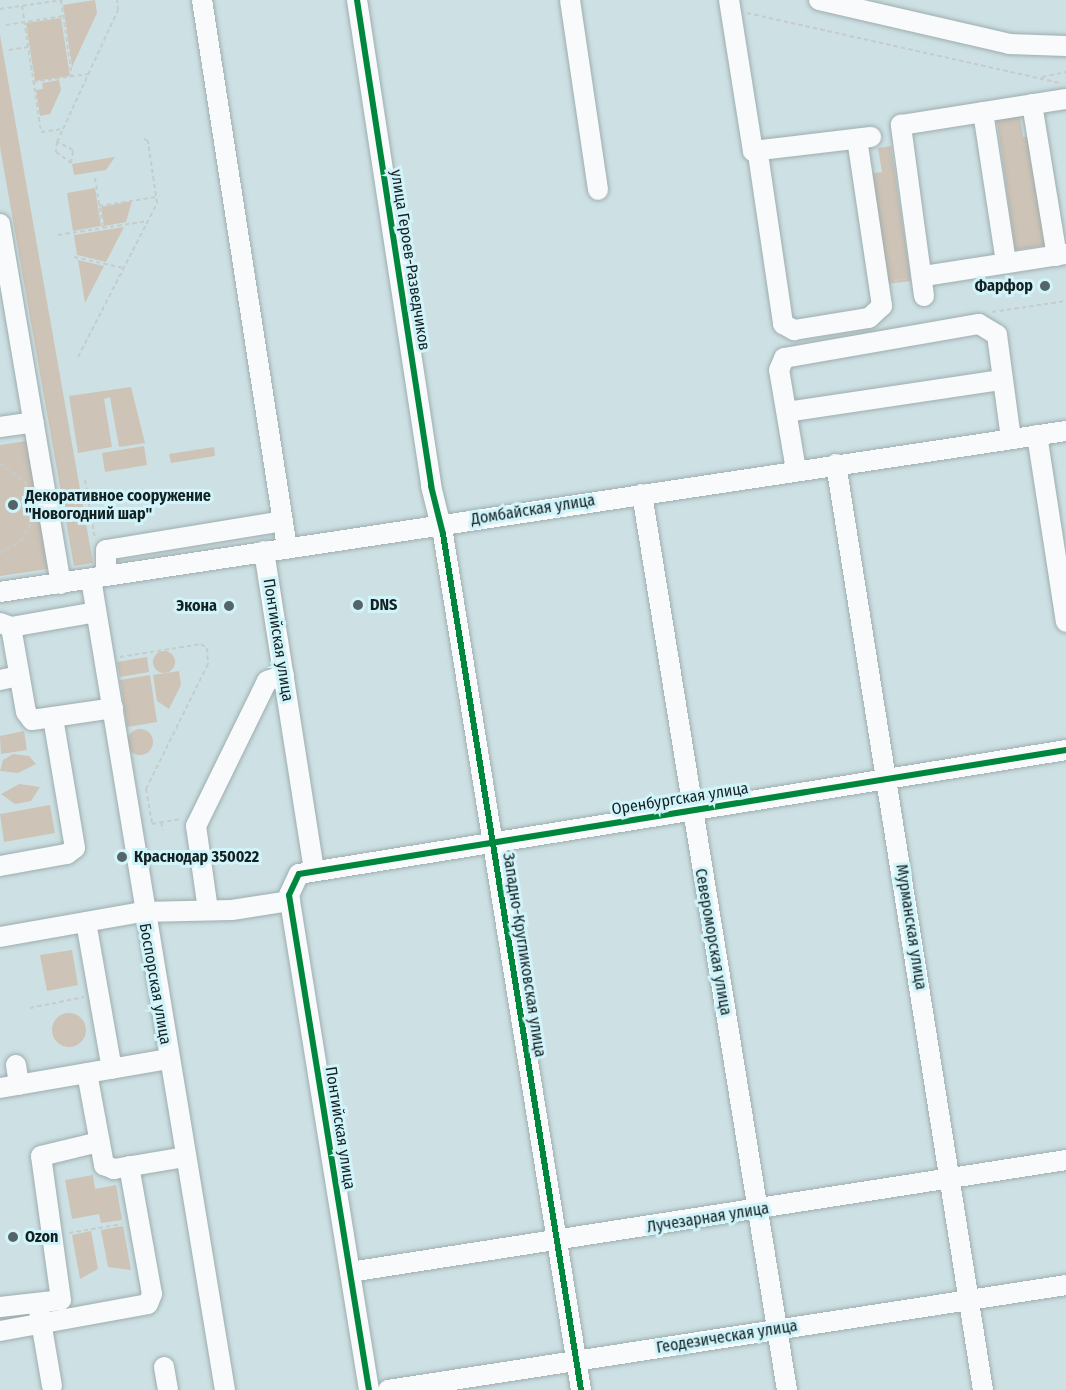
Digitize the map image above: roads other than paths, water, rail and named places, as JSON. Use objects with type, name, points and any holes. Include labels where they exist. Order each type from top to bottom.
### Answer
[{"type":"street","points":[[202,0],[287,548]]},
{"type":"street","name":"улица Героев-Разведчиков","points":[[357,0],[438,525]]},
{"type":"street","points":[[570,0],[598,189]]},
{"type":"street","points":[[819,0],[1009,44],[1066,46]]},
{"type":"street","points":[[729,5],[748,140],[758,154],[783,324],[789,330],[869,318],[882,306],[864,138],[758,154]]},
{"type":"street","points":[[924,296],[924,276],[901,125],[1066,99]]},
{"type":"street","points":[[924,276],[1061,255],[1032,104]]},
{"type":"street","points":[[982,112],[1006,263]]},
{"type":"street","points":[[0,224],[9,325],[34,422],[61,584]]},
{"type":"street","points":[[796,470],[779,370],[791,354],[979,324],[997,335],[1011,438]]},
{"type":"street","points":[[787,412],[1002,380]]},
{"type":"street","points":[[0,427],[34,422]]},
{"type":"street","name":"Домбайская улица","points":[[0,592],[1066,431]]},
{"type":"street","points":[[1037,435],[1066,622]]},
{"type":"street","name":"Мурманская улица","points":[[836,464],[889,779],[983,1390]]},
{"type":"street","name":"Североморская улица","points":[[642,494],[690,811],[759,1210],[787,1390]]},
{"type":"street","name":"Боспорская улица","points":[[225,1390],[142,912],[147,901],[96,612],[99,578],[106,550],[283,521]]},
{"type":"street","name":"Западно-Кругликовская улица","points":[[438,525],[493,842],[581,1390]]},
{"type":"street","name":"Понтийская улица","points":[[264,551],[284,675],[307,873],[289,889],[290,901],[369,1390]]},
{"type":"street","points":[[96,612],[5,625],[10,678],[27,716],[53,718],[113,708]]},
{"type":"street","points":[[208,910],[196,830],[200,816],[267,681],[284,675]]},
{"type":"street","points":[[0,866],[67,854],[75,848],[53,718]]},
{"type":"street","name":"Оренбургская улица","points":[[307,873],[1066,750]]},
{"type":"street","points":[[0,937],[142,912],[208,910],[290,901]]},
{"type":"street","points":[[86,922],[112,1069]]},
{"type":"street","points":[[16,1065],[10,1086],[168,1059]]},
{"type":"street","points":[[87,1073],[104,1165],[129,1166],[185,1157]]},
{"type":"street","points":[[0,1331],[39,1314],[63,1296],[40,1156],[99,1142]]},
{"type":"street","name":"Лучезарная улица","points":[[350,1272],[759,1210],[1066,1160]]},
{"type":"street","points":[[0,1307],[39,1314],[142,1306],[151,1299],[129,1166]]},
{"type":"street","name":"Геодезическая улица","points":[[388,1390],[1066,1285]]},
{"type":"street","points":[[39,1314],[52,1386]]},
{"type":"street","points":[[164,1367],[168,1390]]},
{"type":"place","name":"Фарфор","points":[[1045,286]]},
{"type":"place","name":"Декоративное сооружение \"Новогодний шар\"","points":[[13,505]]},
{"type":"place","name":"DNS","points":[[358,605]]},
{"type":"place","name":"Экона","points":[[229,606]]},
{"type":"place","name":"Краснодар 350022","points":[[122,857]]},
{"type":"place","name":"Ozon","points":[[13,1237]]}]
